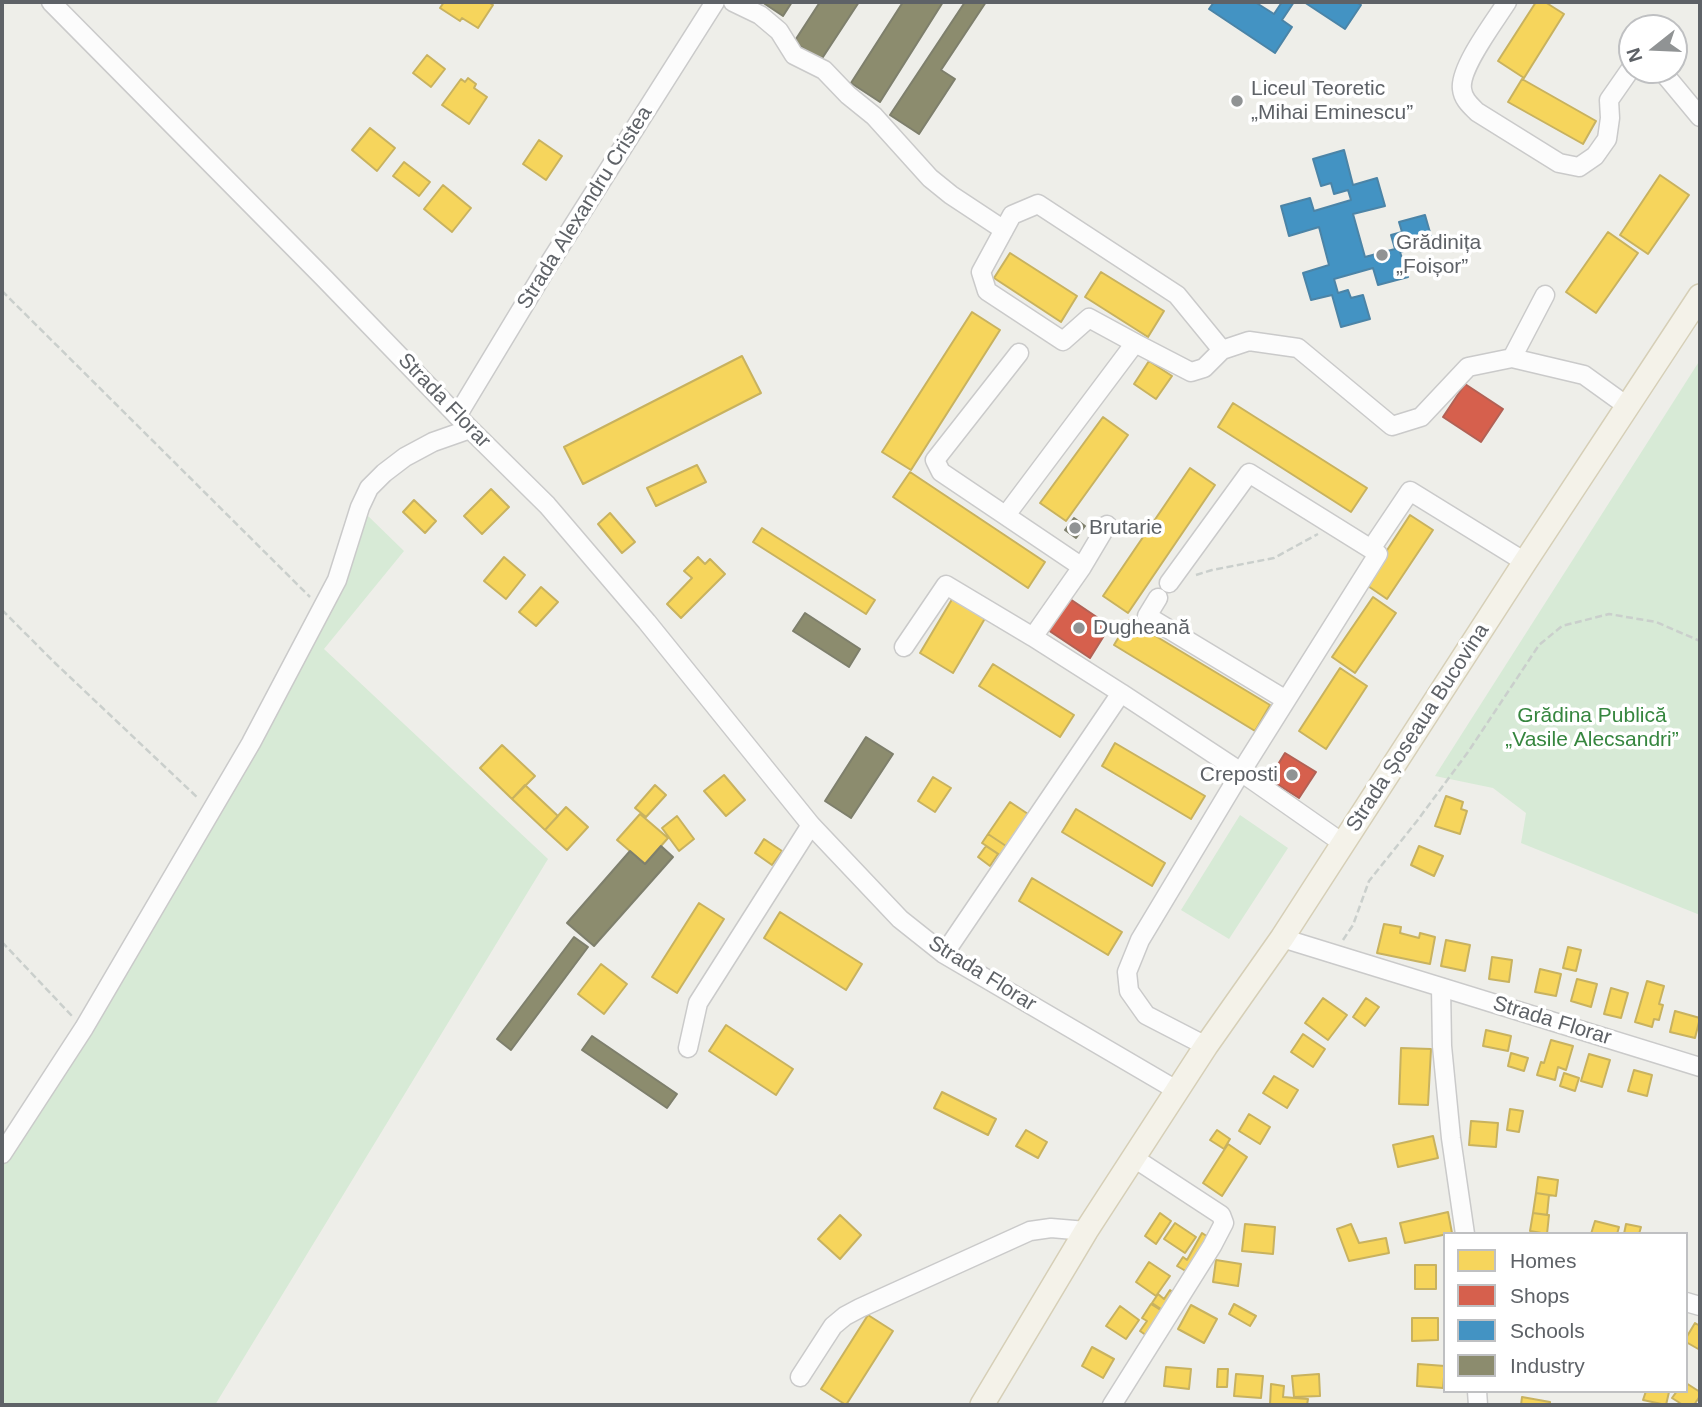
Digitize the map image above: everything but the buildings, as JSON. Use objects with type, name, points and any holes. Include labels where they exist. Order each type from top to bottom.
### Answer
[{"type":"main road","name":"Strada Șoseaua Bucovina","points":[[982,1405],[1086,1231],[1206,1046],[1282,938],[1700,296]]},
{"type":"street","name":"Strada Florar","points":[[51,2],[547,505],[647,622],[811,825],[900,919],[943,954],[1178,1091]]},
{"type":"street","name":"Strada Alexandru Cristea","points":[[457,416],[547,267],[715,2]]},
{"type":"street","points":[[733,2],[760,15],[779,31],[794,55],[824,70],[848,96],[874,116],[929,178],[1004,230]]},
{"type":"street","points":[[1507,2],[1466,66],[1462,80],[1462,91],[1476,112],[1559,163],[1579,167],[1595,156],[1606,139],[1610,118],[1609,100],[1620,84]]},
{"type":"street","points":[[1673,84],[1700,117]]},
{"type":"street","points":[[1222,350],[1177,295],[1038,204],[1012,215],[981,272],[987,291],[1063,341],[1089,318],[1191,372],[1204,368],[1222,350],[1249,341],[1298,348],[1392,426],[1421,417],[1468,367],[1512,358],[1584,374],[1628,406]]},
{"type":"street","points":[[1512,358],[1545,295]]},
{"type":"street","points":[[1006,515],[1135,343]]},
{"type":"street","points":[[1019,353],[935,460],[941,472],[1082,567]]},
{"type":"street","points":[[2,1154],[84,1028],[251,743],[337,580],[360,507],[369,488],[405,457],[433,442],[470,429]]},
{"type":"street","points":[[1171,580],[1249,472],[1378,554],[1241,772],[1140,940],[1127,972],[1129,991],[1146,1015],[1206,1046]]},
{"type":"street","points":[[1371,549],[1410,491],[1525,562]]},
{"type":"street","points":[[1033,637],[1082,567],[1107,525]]},
{"type":"street","points":[[904,647],[946,585],[1121,693],[1241,772],[1343,844]]},
{"type":"street","points":[[1158,598],[1147,616],[1286,700]]},
{"type":"street","points":[[943,954],[1121,693]]},
{"type":"street","points":[[688,1048],[698,1003],[811,825]]},
{"type":"street","name":"Strada Florar","points":[[1282,938],[1700,1067]]},
{"type":"street","points":[[1441,987],[1442,1046],[1451,1138],[1465,1232]]},
{"type":"street","points":[[1112,1405],[1224,1223],[1221,1215],[1134,1158]]},
{"type":"street","points":[[800,1377],[833,1326],[860,1308],[1030,1231],[1051,1228],[1086,1231]]},
{"type":"path","points":[[2,291],[321,608]]},
{"type":"path","points":[[1171,580],[1274,558],[1333,525]]},
{"type":"path","points":[[2,610],[211,811]]},
{"type":"path","points":[[1333,954],[1353,925],[1369,881],[1468,752],[1539,645],[1562,626],[1609,614],[1656,622],[1700,641]]},
{"type":"path","points":[[2,942],[84,1028]]},
{"type":"green space","name":"Grădina Publică „Vasile Alecsandri”","points":[[1700,360],[1700,915],[1521,843],[1526,813],[1493,788],[1435,776]]},
{"type":"green space","points":[[365,513],[404,551],[324,649],[548,859],[215,1405],[2,1405],[2,1165],[89,1033]]},
{"type":"green space","points":[[1240,815],[1288,848],[1229,939],[1181,910]]},
{"type":"place","name":"Liceul Teoretic „Mihai Eminescu”","points":[[1237,101]]},
{"type":"place","name":"Grădinița „Foișor”","points":[[1382,255]]},
{"type":"place","name":"Brutarie","points":[[1075,528]]},
{"type":"place","name":"Dugheană","points":[[1079,628]]},
{"type":"place","name":"Creposti","points":[[1292,775]]}]
